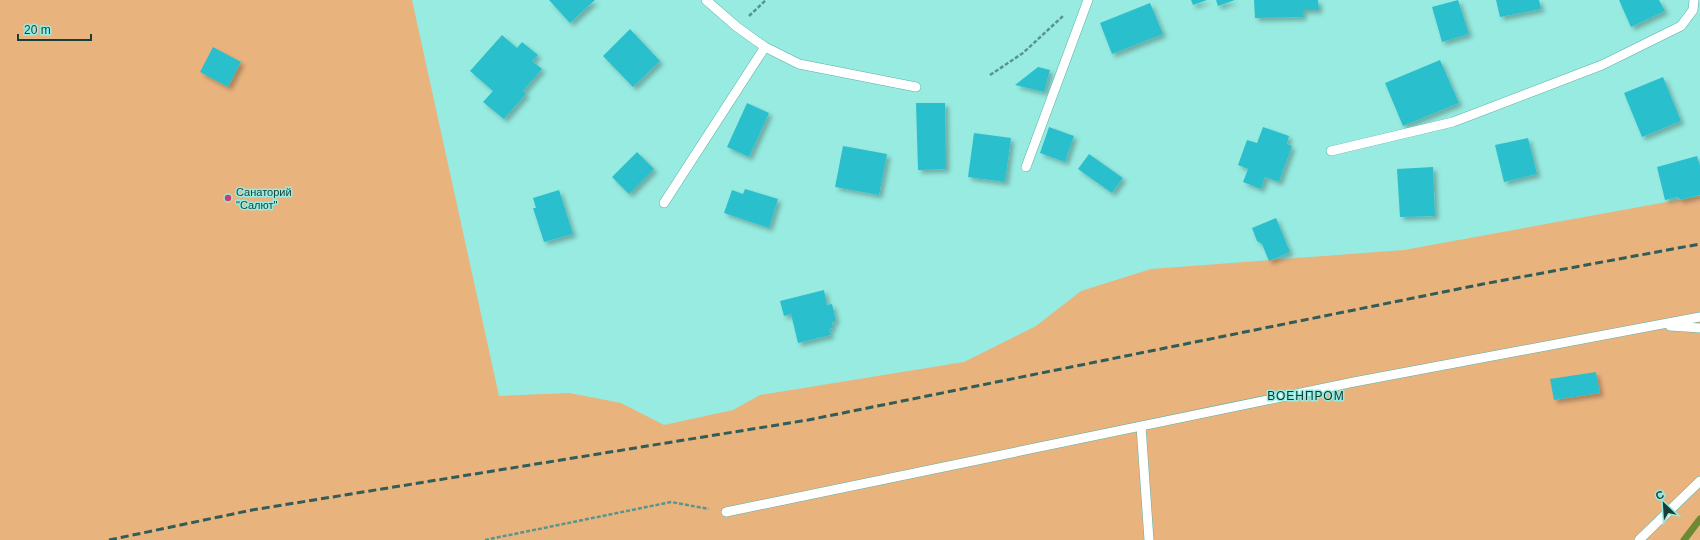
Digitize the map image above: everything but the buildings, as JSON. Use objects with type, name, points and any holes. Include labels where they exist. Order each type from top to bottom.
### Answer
[{"type":"lane","points":[[706,0],[737,27],[765,47],[800,64],[916,87]]},
{"type":"lane","points":[[1026,167],[1088,0]]},
{"type":"lane","points":[[1331,151],[1453,122],[1602,65],[1681,26],[1693,10],[1694,0]]},
{"type":"lane","points":[[664,203],[765,47]]},
{"type":"lane","points":[[726,512],[1354,382],[1700,317]]},
{"type":"lane","points":[[1657,325],[1700,328]]},
{"type":"lane","points":[[1141,426],[1149,540]]},
{"type":"lane","points":[[1639,540],[1700,481]]},
{"type":"path","points":[[737,27],[766,0]]},
{"type":"path","points":[[990,75],[1023,53],[1069,10]]},
{"type":"path","points":[[485,540],[671,502],[726,512]]},
{"type":"shaded area","points":[[0,0],[412,0],[499,396],[569,393],[621,403],[664,425],[733,410],[760,395],[964,362],[1036,326],[1081,291],[1151,269],[1404,250],[1700,196],[1700,540],[0,540]]},
{"type":"waterway","points":[[1684,540],[1700,519]]},
{"type":"railway","points":[[109,540],[252,510],[808,420],[1483,284],[1700,244]]},
{"type":"place","name":"Санаторий \"Салют\"","points":[[228,198]]},
{"type":"district","name":"ВОЕНПРОМ","points":[[1306,396]]}]
